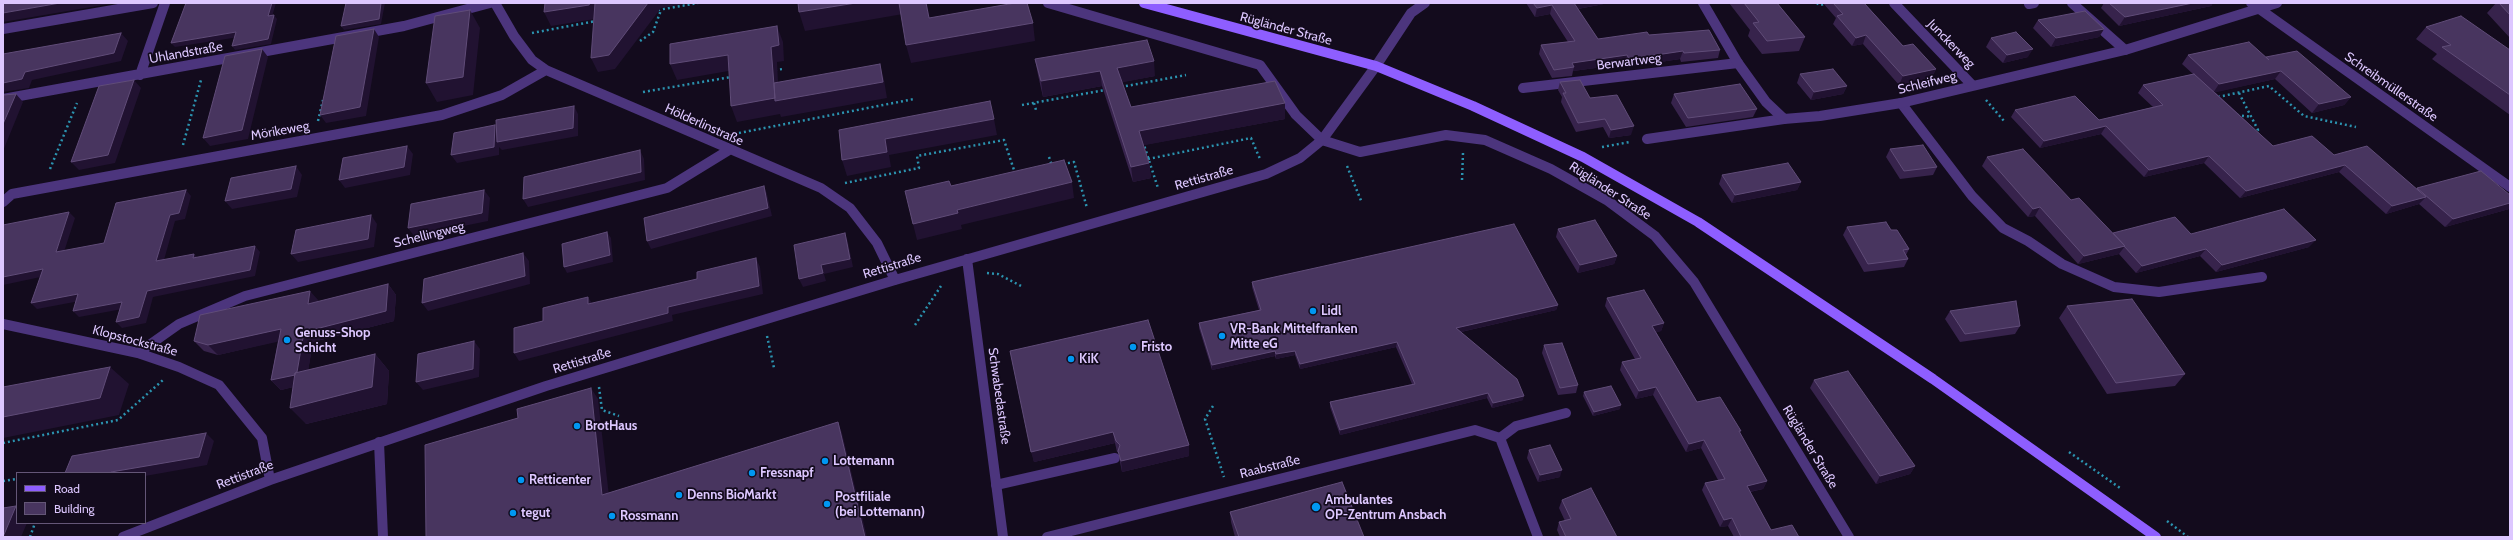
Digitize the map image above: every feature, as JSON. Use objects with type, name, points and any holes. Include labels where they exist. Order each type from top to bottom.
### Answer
[{"type":"main road","name":"Rügländer Straße","points":[[1144,3],[1376,66],[1473,106],[1583,157],[1698,222],[1933,379],[2156,537]]},
{"type":"street","points":[[3,29],[153,3]]},
{"type":"street","points":[[140,75],[165,3]]},
{"type":"street","name":"Uhlandstraße","points":[[3,98],[140,75],[404,26],[461,7],[490,3]]},
{"type":"street","name":"Hölderlinstraße","points":[[495,3],[514,36],[532,60],[546,70],[729,150],[821,188],[850,208],[876,243],[895,280]]},
{"type":"street","points":[[1048,3],[1260,65],[1296,115],[1322,140]]},
{"type":"street","name":"Rettistraße","points":[[123,537],[270,480],[546,386],[895,280],[1266,174],[1300,158],[1322,140],[1376,66],[1411,13],[1425,3]]},
{"type":"street","points":[[1703,3],[1738,63],[1766,102],[1784,119]]},
{"type":"street","name":"Junckerweg","points":[[1894,3],[1972,85]]},
{"type":"street","points":[[2072,3],[2125,50]]},
{"type":"street","name":"Schleifweg","points":[[1647,139],[1784,119],[1820,116],[1901,103],[2125,50],[2254,6],[2277,3]]},
{"type":"street","name":"Schreibmüllerstraße","points":[[2254,6],[2510,187]]},
{"type":"street","name":"Berwartweg","points":[[1523,88],[1738,63]]},
{"type":"street","name":"Mörikeweg","points":[[3,202],[7,194],[442,116],[502,96],[546,70]]},
{"type":"street","points":[[1901,103],[1972,196],[2003,228],[2028,241],[2062,264],[2114,287],[2158,292],[2262,277]]},
{"type":"street","name":"Rügländer Straße","points":[[1322,140],[1360,152],[1446,135],[1485,140],[1551,169],[1608,202],[1656,236],[1694,282],[1849,537]]},
{"type":"street","name":"Schellingweg","points":[[138,353],[179,324],[245,296],[667,188],[729,150]]},
{"type":"street","name":"Schwabedastraße","points":[[967,259],[1003,537]]},
{"type":"street","name":"Klopstockstraße","points":[[4,325],[138,353],[179,367],[219,386],[262,438],[270,480]]},
{"type":"street","points":[[1538,537],[1500,438],[1516,426],[1566,413]]},
{"type":"street","name":"Raabstraße","points":[[1047,537],[1475,430],[1500,438]]},
{"type":"street","points":[[379,442],[382,537]]},
{"type":"street","points":[[996,485],[1115,458]]},
{"type":"path","points":[[653,11],[698,3]]},
{"type":"path","points":[[1817,3],[1819,5],[1832,3]]},
{"type":"path","points":[[640,41],[653,32],[661,9]]},
{"type":"path","points":[[514,36],[599,21]]},
{"type":"path","points":[[177,163],[206,63]]},
{"type":"path","points":[[767,71],[783,69]]},
{"type":"path","points":[[1117,87],[1186,75]]},
{"type":"path","points":[[642,92],[736,76]]},
{"type":"path","points":[[43,188],[85,84]]},
{"type":"path","points":[[1972,85],[2004,120]]},
{"type":"path","points":[[2211,99],[2269,86],[2304,116],[2356,128]]},
{"type":"path","points":[[1022,105],[1110,89]]},
{"type":"path","points":[[315,138],[324,92]]},
{"type":"path","points":[[2239,93],[2258,130],[2251,132]]},
{"type":"path","points":[[736,134],[914,99]]},
{"type":"path","points":[[1034,103],[1036,110]]},
{"type":"path","points":[[2231,114],[2252,117]]},
{"type":"path","points":[[1141,136],[1164,204]]},
{"type":"path","points":[[1148,159],[1251,138],[1266,174]]},
{"type":"path","points":[[1596,148],[1647,139]]},
{"type":"path","points":[[821,188],[919,168],[917,156],[1004,140],[1014,173],[1022,172]]},
{"type":"path","points":[[1462,180],[1463,149]]},
{"type":"path","points":[[1049,157],[1052,166]]},
{"type":"path","points":[[1345,161],[1362,203]]},
{"type":"path","points":[[1044,168],[1074,162],[1092,224]]},
{"type":"path","points":[[915,325],[938,288],[968,272],[998,274],[1022,287]]},
{"type":"path","points":[[763,321],[774,368]]},
{"type":"path","points":[[3,442],[118,420],[179,367]]},
{"type":"path","points":[[599,392],[602,410],[619,416]]},
{"type":"path","points":[[1213,406],[1205,419],[1228,492]]},
{"type":"path","points":[[3,481],[16,479]]},
{"type":"path","points":[[30,537],[35,524]]},
{"type":"building","points":[[3,3],[60,3],[3,13]]},
{"type":"building","points":[[186,3],[272,3],[268,16],[274,15],[268,39],[232,46],[236,32],[171,43]]},
{"type":"building","points":[[346,3],[381,3],[379,19],[341,26]]},
{"type":"building","points":[[545,3],[590,3],[589,5],[544,12]]},
{"type":"building","points":[[595,3],[648,3],[609,55],[591,58]]},
{"type":"building","points":[[798,3],[856,3],[799,12]]},
{"type":"building","points":[[899,3],[926,3],[929,18],[1015,3],[1027,3],[1033,23],[906,45]]},
{"type":"building","points":[[1533,3],[1574,3],[1598,39],[1647,32],[1649,35],[1709,30],[1720,50],[1684,53],[1683,51],[1629,59],[1627,55],[1572,63],[1574,67],[1554,70],[1541,45],[1575,41],[1552,5],[1537,8]]},
{"type":"building","points":[[1744,3],[1777,3],[1805,37],[1767,41],[1753,23],[1759,22]]},
{"type":"building","points":[[1833,3],[1864,3],[1903,46],[1913,44],[1936,69],[1903,76],[1866,35],[1856,38],[1837,16],[1843,14]]},
{"type":"building","points":[[2109,3],[2193,3],[2125,17]]},
{"type":"building","points":[[2499,3],[2510,3],[2510,15]]},
{"type":"building","points":[[470,10],[463,77],[426,83],[435,16]]},
{"type":"building","points":[[2085,11],[2104,29],[2056,38],[2038,20]]},
{"type":"building","points":[[2461,16],[2510,50],[2510,95],[2442,47],[2451,45],[2426,27]]},
{"type":"building","points":[[777,26],[779,45],[771,47],[775,98],[731,106],[728,55],[670,64],[670,44]]},
{"type":"building","points":[[374,29],[360,107],[320,115],[336,36]]},
{"type":"building","points":[[2016,32],[2033,49],[2007,55],[1991,38]]},
{"type":"building","points":[[121,33],[114,53],[25,72],[22,79],[3,83],[3,54]]},
{"type":"building","points":[[1147,40],[1154,61],[1117,68],[1131,107],[1275,81],[1285,103],[1139,131],[1149,163],[1131,167],[1100,71],[1041,81],[1035,59]]},
{"type":"building","points":[[2249,42],[2269,60],[2266,57],[2297,51],[2351,97],[2319,104],[2281,71],[2219,84],[2188,55]]},
{"type":"building","points":[[262,49],[242,130],[203,138],[225,56]]},
{"type":"building","points":[[880,64],[883,82],[775,101],[774,83]]},
{"type":"building","points":[[1833,69],[1847,86],[1814,92],[1800,74]]},
{"type":"building","points":[[2194,74],[2273,146],[2312,136],[2334,155],[2367,146],[2426,197],[2392,206],[2345,165],[2246,191],[2209,156],[2149,170],[2106,126],[2044,141],[2015,110],[2075,96],[2099,120],[2163,105],[2143,85]]},
{"type":"building","points":[[134,80],[108,155],[71,162],[99,86]]},
{"type":"building","points":[[1580,80],[1590,98],[1617,95],[1634,126],[1611,130],[1605,119],[1578,123],[1563,93],[1566,93],[1560,82]]},
{"type":"building","points":[[1740,84],[1757,109],[1688,118],[1674,94]]},
{"type":"building","points":[[16,94],[3,124],[3,95]]},
{"type":"building","points":[[990,101],[994,119],[885,139],[887,152],[842,160],[839,130]]},
{"type":"building","points":[[574,106],[573,128],[497,142],[496,120]]},
{"type":"building","points":[[495,125],[494,147],[451,155],[454,133]]},
{"type":"building","points":[[1923,145],[1937,167],[1904,171],[1890,149]]},
{"type":"building","points":[[407,146],[404,167],[339,180],[343,158]]},
{"type":"building","points":[[2023,149],[2071,200],[2079,198],[2125,246],[2084,256],[2040,207],[2033,209],[1987,157]]},
{"type":"building","points":[[640,150],[641,172],[523,199],[524,177]]},
{"type":"building","points":[[1064,160],[1072,182],[957,210],[958,213],[913,224],[905,191],[949,181],[951,186]]},
{"type":"building","points":[[1788,163],[1801,182],[1735,195],[1722,175]]},
{"type":"building","points":[[296,166],[291,189],[225,201],[231,178]]},
{"type":"building","points":[[2481,171],[2510,195],[2510,203],[2453,219],[2417,188]]},
{"type":"building","points":[[764,186],[768,208],[647,241],[644,218]]},
{"type":"building","points":[[186,190],[179,213],[170,215],[156,261],[194,254],[193,258],[255,246],[250,270],[147,291],[139,317],[116,322],[122,302],[73,311],[78,294],[31,303],[43,269],[3,277],[3,225],[69,212],[56,252],[104,243],[116,203]]},
{"type":"building","points":[[484,190],[482,213],[408,228],[411,204]]},
{"type":"building","points":[[2284,209],[2316,240],[2222,265],[2206,249],[2142,266],[2113,233],[2175,217],[2191,234]]},
{"type":"building","points":[[371,215],[368,239],[291,254],[296,230]]},
{"type":"building","points":[[1595,220],[1617,256],[1580,265],[1558,229]]},
{"type":"building","points":[[1886,222],[1891,230],[1897,230],[1909,249],[1903,250],[1908,259],[1868,264],[1847,227]]},
{"type":"building","points":[[1514,224],[1558,305],[1456,328],[1517,379],[1524,396],[1493,403],[1488,393],[1340,430],[1330,402],[1415,384],[1397,342],[1300,364],[1295,351],[1276,354],[1275,351],[1212,365],[1199,323],[1261,310],[1252,282]]},
{"type":"building","points":[[607,232],[610,255],[564,267],[562,244]]},
{"type":"building","points":[[845,233],[850,259],[821,265],[823,273],[799,279],[794,245]]},
{"type":"building","points":[[523,253],[525,276],[422,303],[424,279]]},
{"type":"building","points":[[756,258],[759,286],[668,307],[668,313],[514,353],[514,328],[543,321],[543,308],[588,297],[588,304],[697,279],[697,272]]},
{"type":"building","points":[[388,284],[386,311],[304,332],[297,372],[295,375],[271,380],[281,329],[208,345],[194,341],[200,315],[310,291],[308,304]]},
{"type":"building","points":[[1644,290],[1664,323],[1652,326],[1697,402],[1720,397],[1741,431],[1739,431],[1767,481],[1747,486],[1771,530],[1792,525],[1799,537],[1741,537],[1732,518],[1724,520],[1705,483],[1725,479],[1704,440],[1689,444],[1656,387],[1639,391],[1622,362],[1641,358],[1607,298]]},
{"type":"building","points":[[2132,299],[2185,374],[2116,383],[2067,306]]},
{"type":"building","points":[[2016,301],[2020,326],[1965,334],[1950,311]]},
{"type":"building","points":[[1148,320],[1189,445],[1121,461],[1118,451],[1120,445],[1116,441],[1113,432],[1031,452],[1010,351]]},
{"type":"building","points":[[474,341],[473,369],[416,382],[418,354]]},
{"type":"building","points":[[1562,343],[1578,385],[1560,388],[1544,345]]},
{"type":"building","points":[[375,354],[372,387],[290,408],[295,373]]},
{"type":"building","points":[[110,367],[100,398],[3,417],[3,387]]},
{"type":"building","points":[[1848,371],[1915,466],[1880,476],[1814,380]]},
{"type":"building","points":[[1611,386],[1621,405],[1594,412],[1584,392]]},
{"type":"building","name":"Retticenter","points":[[591,388],[602,495],[838,422],[865,537],[426,537],[425,445],[518,418],[517,409]]},
{"type":"building","points":[[206,433],[199,457],[111,472],[65,472],[72,456]]},
{"type":"building","points":[[1550,445],[1562,470],[1540,475],[1529,450]]},
{"type":"building","name":"Ambulantes OP-Zentrum Ansbach","points":[[1342,482],[1364,537],[1239,537],[1230,512]]},
{"type":"building","points":[[1591,488],[1617,537],[1566,537],[1559,522],[1571,519],[1562,500]]},
{"type":"building","points":[[16,506],[3,537],[3,508]]},
{"type":"place","name":"Lidl","points":[[1313,311]]},
{"type":"place","name":"VR-Bank Mittelfranken Mitte eG","points":[[1222,336]]},
{"type":"place","name":"Genuss-Shop Schicht","points":[[287,340]]},
{"type":"place","name":"Fristo","points":[[1133,347]]},
{"type":"place","name":"KiK","points":[[1071,359]]},
{"type":"place","name":"BrotHaus","points":[[577,426]]},
{"type":"place","name":"Lottemann","points":[[825,461]]},
{"type":"place","name":"Fressnapf","points":[[752,473]]},
{"type":"place","name":"Retticenter","points":[[521,480]]},
{"type":"place","name":"Denns BioMarkt","points":[[679,495]]},
{"type":"place","name":"Postfiliale (bei Lottemann)","points":[[827,504]]},
{"type":"place","name":"Ambulantes OP-Zentrum Ansbach","points":[[1316,507]]},
{"type":"place","name":"tegut","points":[[513,513]]},
{"type":"place","name":"Rossmann","points":[[612,516]]}]
